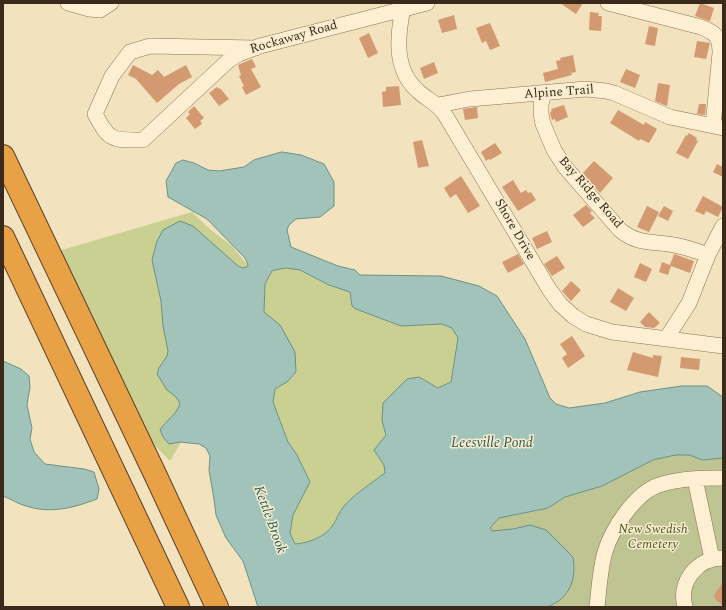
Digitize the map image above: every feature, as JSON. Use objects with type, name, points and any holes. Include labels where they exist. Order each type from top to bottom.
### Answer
[{"type":"highway","points":[[3,156],[217,607]]},
{"type":"highway","points":[[3,237],[178,607]]},
{"type":"street","points":[[68,3],[89,9],[100,10],[111,3]]},
{"type":"street","name":"Rockaway Road","points":[[256,48],[150,46],[130,52],[112,76],[95,114],[105,132],[117,140],[143,140],[230,60],[239,54],[256,48],[427,3]]},
{"type":"street","points":[[608,3],[701,27],[713,32],[720,42],[718,127]]},
{"type":"street","name":"Shore Drive","points":[[403,9],[398,42],[401,62],[412,86],[422,95],[438,105],[444,112],[549,289],[560,304],[573,316],[586,324],[612,332],[723,346]]},
{"type":"street","name":"Alpine Trail","points":[[438,105],[470,99],[586,89],[606,91],[670,117],[718,127]]},
{"type":"street","name":"Bay Ridge Road","points":[[544,93],[541,104],[541,114],[543,124],[554,150],[565,167],[620,230],[626,235],[640,241],[674,245],[708,255]]},
{"type":"street","points":[[666,339],[689,303],[708,255],[723,226]]},
{"type":"street","points":[[597,607],[605,552],[616,529],[630,506],[645,492],[658,485],[679,480],[723,478]]},
{"type":"street","points":[[680,606],[689,576],[701,564],[718,559],[695,479]]},
{"type":"green space","points":[[192,212],[212,231],[232,246],[253,272],[195,418],[170,461],[145,435],[55,252]]},
{"type":"green space","points":[[286,268],[300,270],[329,285],[350,292],[352,306],[401,326],[442,324],[452,328],[458,338],[451,382],[438,388],[419,377],[382,421],[386,435],[374,450],[384,465],[385,473],[363,488],[342,508],[333,525],[326,533],[311,541],[295,544],[290,533],[293,515],[310,482],[297,455],[288,442],[273,402],[275,389],[287,382],[264,312],[265,284],[272,271]]},
{"type":"green space","name":"New Swedish Cemetery","points":[[675,455],[689,455],[703,460],[723,458],[723,607],[547,607],[555,604],[530,525],[513,529],[492,531],[490,528],[499,518],[548,508],[565,497],[602,486],[653,460]]},
{"type":"water","name":"Leesville Pond","points":[[282,152],[301,155],[324,164],[334,182],[334,206],[320,217],[296,219],[289,225],[287,230],[291,247],[338,266],[355,270],[360,275],[441,276],[479,286],[497,296],[525,339],[550,398],[556,404],[569,408],[605,403],[640,392],[682,386],[707,386],[723,397],[723,458],[703,460],[689,455],[675,455],[653,460],[602,486],[565,497],[548,508],[499,518],[490,528],[492,531],[513,529],[530,525],[546,530],[573,557],[574,573],[570,588],[561,599],[547,607],[258,607],[243,561],[226,538],[216,515],[209,470],[210,456],[206,448],[199,444],[180,442],[169,444],[163,437],[160,430],[174,414],[180,403],[176,397],[167,390],[157,374],[167,356],[168,351],[163,326],[161,301],[152,260],[157,241],[163,230],[180,221],[193,226],[238,266],[243,268],[247,267],[248,265],[245,258],[207,219],[168,197],[166,181],[176,163],[183,160],[194,163],[208,170],[219,171],[244,167],[254,160]],"holes":[[[286,268],[300,270],[329,285],[350,292],[352,306],[356,309],[401,326],[442,324],[452,328],[458,338],[451,382],[438,388],[419,377],[407,379],[383,403],[382,421],[386,435],[374,450],[384,465],[385,473],[363,489],[342,508],[333,525],[326,533],[311,541],[295,544],[290,533],[293,515],[310,482],[297,455],[288,442],[273,402],[275,389],[287,382],[296,372],[295,352],[280,325],[264,312],[265,284],[272,271]]]},
{"type":"water","points":[[3,361],[21,369],[29,376],[30,387],[27,405],[32,428],[30,439],[34,452],[45,464],[84,469],[94,472],[99,489],[97,499],[62,509],[44,510],[23,505],[3,496]]},
{"type":"building","points":[[560,3],[583,3],[576,14]]},
{"type":"building","points":[[700,3],[714,8],[710,21],[695,16]]},
{"type":"building","points":[[590,12],[599,13],[598,16],[602,16],[601,31],[589,30]]},
{"type":"building","points":[[454,15],[457,29],[442,33],[438,20]]},
{"type":"building","points":[[490,23],[500,46],[490,50],[486,41],[482,43],[476,28]]},
{"type":"building","points":[[649,26],[658,28],[655,46],[645,44]]},
{"type":"building","points":[[369,33],[378,53],[368,58],[359,38]]},
{"type":"building","points":[[697,41],[710,43],[706,59],[694,57]]},
{"type":"building","points":[[573,55],[576,72],[571,73],[572,75],[545,82],[543,73],[558,69],[556,61],[561,60],[560,58]]},
{"type":"building","points":[[252,59],[256,67],[251,69],[261,87],[246,95],[242,87],[244,86],[239,76],[241,75],[238,65]]},
{"type":"building","points":[[434,62],[438,73],[424,79],[420,68]]},
{"type":"building","points":[[133,65],[152,75],[158,70],[164,77],[186,65],[192,77],[179,84],[157,103],[136,79],[128,75]]},
{"type":"building","points":[[626,69],[640,75],[635,88],[620,82]]},
{"type":"building","points":[[658,83],[670,85],[667,106],[655,101]]},
{"type":"building","points":[[399,86],[401,105],[383,107],[382,92],[386,91],[386,87]]},
{"type":"building","points":[[217,87],[219,89],[220,88],[229,99],[219,106],[209,93]]},
{"type":"building","points":[[699,104],[706,104],[705,115],[697,114]]},
{"type":"building","points":[[564,105],[568,117],[556,122],[555,119],[552,120],[550,113],[552,110],[551,109]]},
{"type":"building","points":[[194,106],[204,118],[200,121],[202,124],[195,129],[186,118],[190,114],[188,112]]},
{"type":"building","points":[[477,107],[478,118],[465,120],[463,109]]},
{"type":"building","points":[[618,110],[644,125],[645,122],[657,129],[649,143],[640,139],[639,141],[610,123]]},
{"type":"building","points":[[689,133],[697,138],[696,140],[698,141],[688,159],[676,153],[686,135],[687,136]]},
{"type":"building","points":[[422,140],[429,166],[418,168],[413,142]]},
{"type":"building","points":[[495,143],[502,153],[486,161],[481,152]]},
{"type":"building","points":[[594,161],[613,178],[600,193],[583,173]]},
{"type":"building","points":[[717,164],[723,167],[723,177],[713,172]]},
{"type":"building","points":[[461,176],[480,206],[468,213],[456,194],[450,198],[444,188]]},
{"type":"building","points":[[513,180],[521,193],[526,190],[528,193],[531,192],[536,200],[518,211],[502,187]]},
{"type":"building","points":[[703,196],[723,207],[718,217],[706,211],[704,215],[695,211]]},
{"type":"building","points":[[586,205],[592,211],[590,213],[595,218],[583,227],[573,215]]},
{"type":"building","points":[[647,206],[659,212],[649,232],[637,227]]},
{"type":"building","points":[[664,206],[673,211],[668,221],[658,216]]},
{"type":"building","points":[[547,231],[552,242],[537,249],[532,238]]},
{"type":"building","points":[[518,254],[524,264],[508,273],[502,262]]},
{"type":"building","points":[[674,254],[694,261],[690,273],[671,266],[668,275],[659,272],[662,262],[670,265]]},
{"type":"building","points":[[557,256],[565,268],[552,276],[544,264]]},
{"type":"building","points":[[640,263],[652,269],[646,282],[634,277]]},
{"type":"building","points":[[571,281],[581,290],[571,301],[562,291]]},
{"type":"building","points":[[618,288],[634,298],[626,311],[610,302]]},
{"type":"building","points":[[649,312],[660,323],[654,328],[645,327],[640,322]]},
{"type":"building","points":[[572,336],[585,356],[568,368],[562,358],[567,354],[560,344]]},
{"type":"building","points":[[633,352],[653,358],[653,355],[662,356],[658,377],[627,370]]},
{"type":"building","points":[[681,357],[700,359],[699,370],[680,368]]},
{"type":"building","points":[[723,582],[723,605],[716,600],[714,595]]},
{"type":"water label","name":"Kettle Brook","points":[[269,520]]}]
